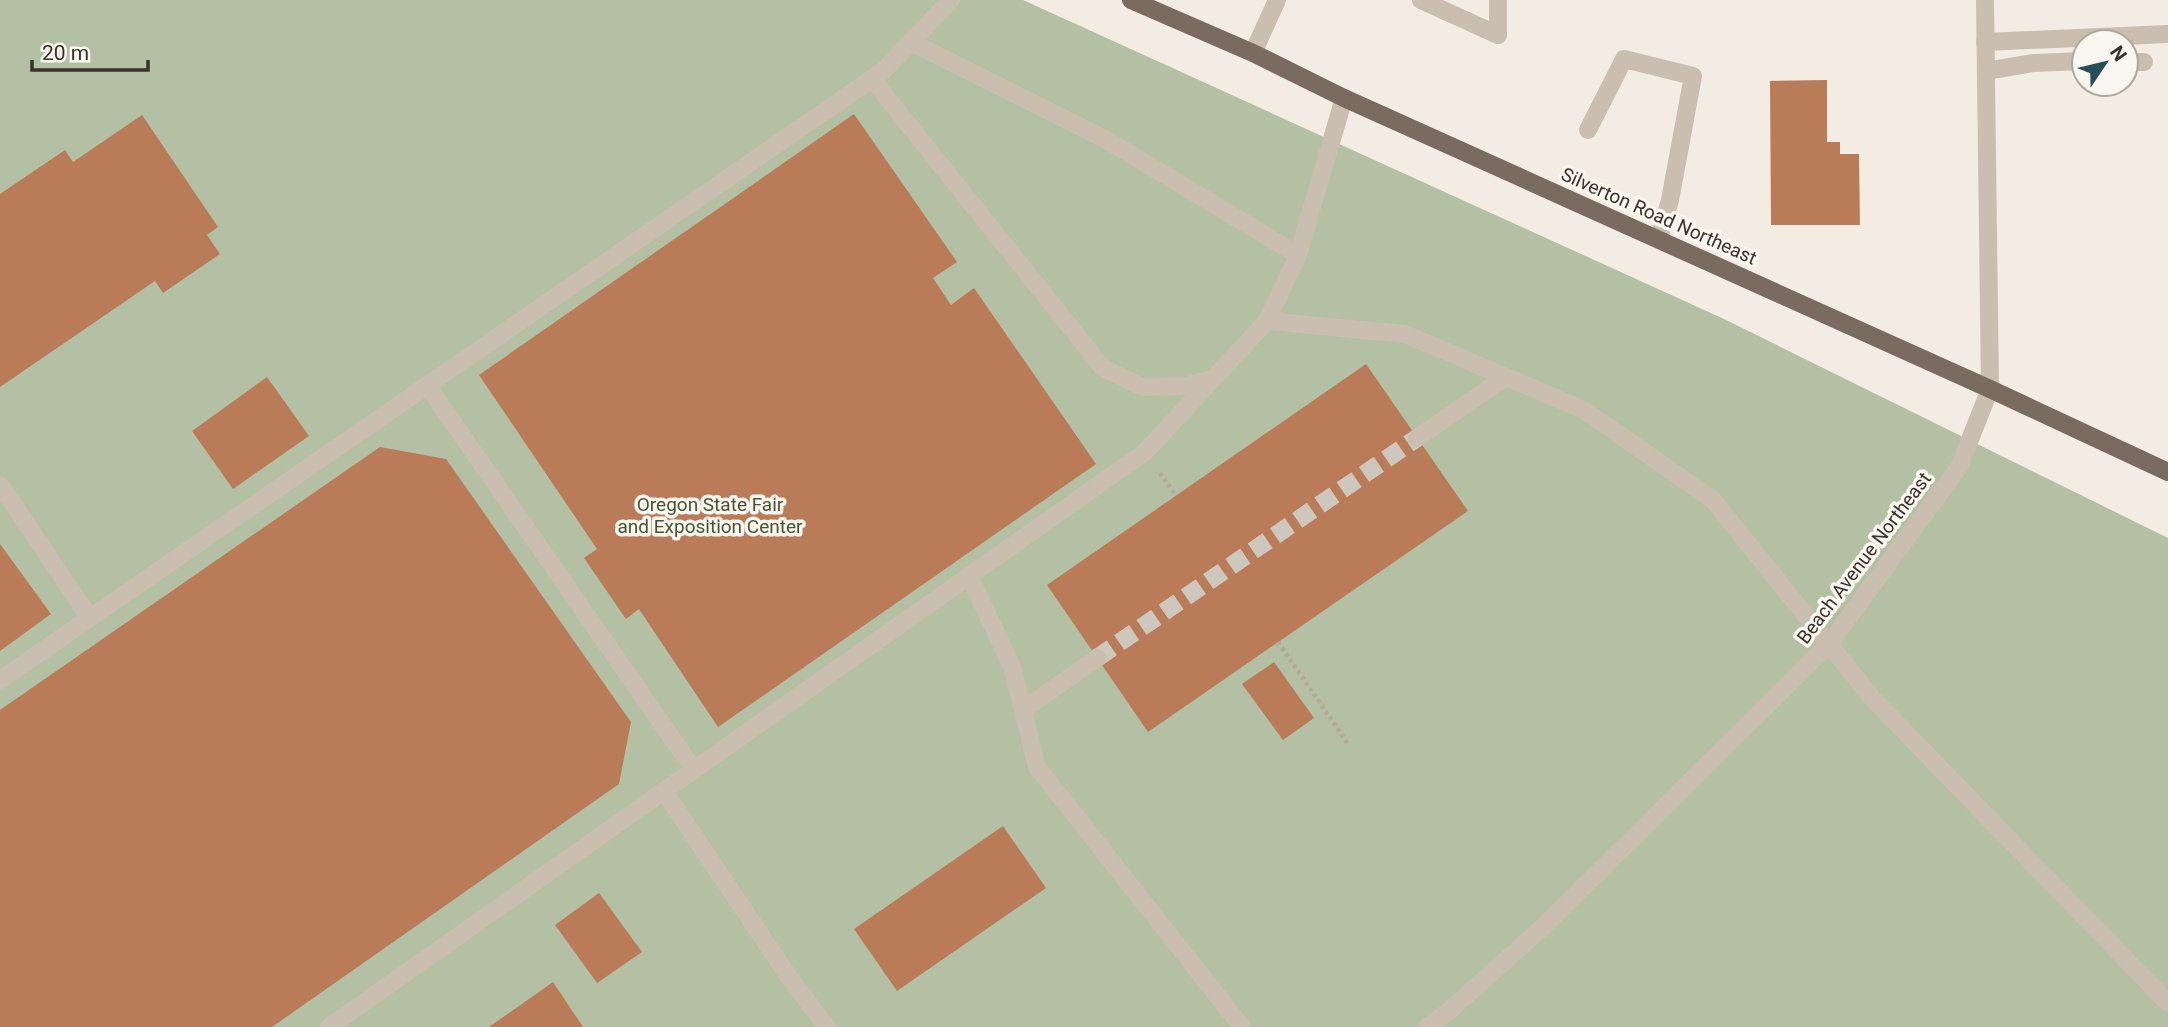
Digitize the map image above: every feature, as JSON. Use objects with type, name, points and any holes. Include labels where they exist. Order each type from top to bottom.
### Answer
[{"type":"main road","name":"Silverton Road Northeast","points":[[1131,0],[1990,388],[2168,472]]},
{"type":"street","points":[[0,680],[872,79],[883,71],[951,0]]},
{"type":"street","points":[[1253,53],[1277,0]]},
{"type":"street","points":[[1421,0],[1498,35],[1498,0]]},
{"type":"street","name":"Beach Avenue Northeast","points":[[1427,1027],[1449,1011],[1545,925],[1829,644],[1959,467],[1990,388],[1985,0]]},
{"type":"street","points":[[1985,42],[2168,34]]},
{"type":"street","points":[[911,42],[1105,139],[1298,255]]},
{"type":"street","points":[[1588,130],[1623,59],[1693,76],[1670,200],[1659,239]]},
{"type":"street","points":[[1986,71],[2034,63],[2070,62]]},
{"type":"street","points":[[872,79],[1102,368],[1142,387],[1185,386],[1213,379]]},
{"type":"street","points":[[328,1027],[1145,452],[1268,321],[1298,255],[1344,98]]},
{"type":"street","points":[[1268,321],[1405,334],[1584,410],[1713,500],[1873,699],[2168,1003]]},
{"type":"street","points":[[1417,438],[1506,377]]},
{"type":"street","points":[[427,385],[694,770]]},
{"type":"street","points":[[0,485],[90,618]]},
{"type":"street","points":[[969,576],[1012,666],[1037,767],[1242,1027]]},
{"type":"street","points":[[1023,710],[1097,658]]},
{"type":"street","points":[[664,791],[789,977],[827,1027]]},
{"type":"path","points":[[1278,642],[1348,744]]},
{"type":"green space","name":"Oregon State Fair and Exposition Center","points":[[0,0],[1023,0],[1724,319],[2168,538],[2168,1027],[0,1027]]},
{"type":"building","points":[[1827,80],[1827,142],[1840,142],[1840,154],[1859,154],[1860,225],[1771,225],[1770,81]]},
{"type":"building","points":[[854,114],[957,262],[933,278],[951,305],[974,288],[1096,464],[718,727],[639,609],[626,619],[584,558],[597,549],[479,375]]},
{"type":"building","points":[[142,115],[218,227],[207,235],[220,254],[163,293],[155,281],[0,387],[0,194],[65,150],[73,162]]},
{"type":"building","points":[[1366,364],[1468,511],[1148,732],[1047,585]]},
{"type":"building","points":[[267,377],[309,436],[233,489],[192,431]]},
{"type":"building","points":[[380,447],[446,459],[631,722],[619,784],[272,1027],[0,1027],[0,710]]},
{"type":"building","points":[[0,544],[51,614],[0,651]]},
{"type":"building","points":[[1274,662],[1314,718],[1283,740],[1242,684]]},
{"type":"building","points":[[1003,826],[1046,888],[897,991],[854,929]]},
{"type":"building","points":[[599,893],[642,952],[597,983],[555,925]]},
{"type":"building","points":[[553,982],[583,1027],[489,1027]]},
{"type":"tunnel","points":[[1097,658],[1417,438]]}]
